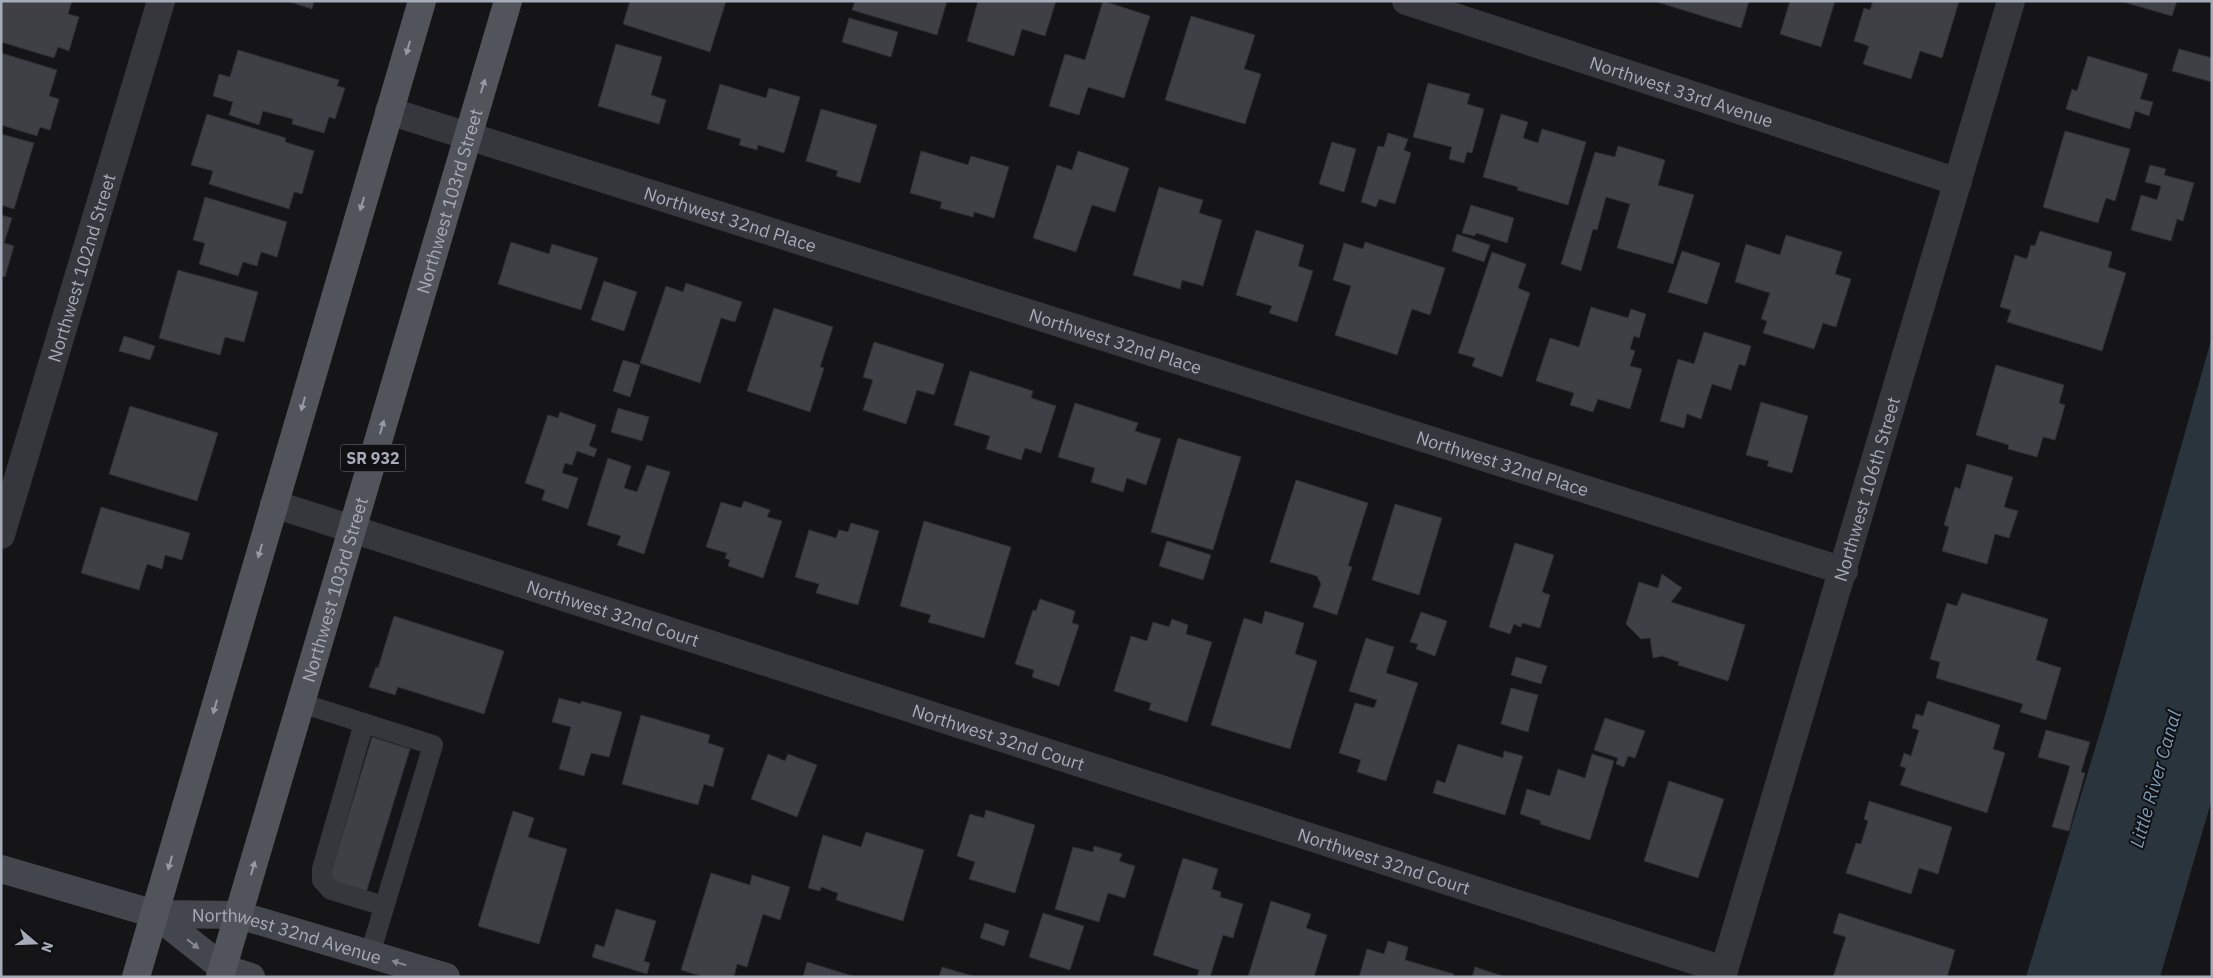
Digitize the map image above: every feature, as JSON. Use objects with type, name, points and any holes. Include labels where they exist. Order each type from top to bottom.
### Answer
[{"type":"main road","points":[[136,977],[422,1]]},
{"type":"main road","name":"Northwest 103rd Street","points":[[222,972],[508,1]]},
{"type":"main road","name":"Northwest 32nd Avenue","points":[[1,869],[155,914],[239,915],[446,977]]},
{"type":"main road","name":"Northwest 32nd Avenue","points":[[155,914],[222,972],[251,977]]},
{"type":"street","name":"Northwest 102nd Street","points":[[1,535],[161,1]]},
{"type":"street","name":"Northwest 33rd Avenue","points":[[1406,1],[1958,182]]},
{"type":"street","name":"Northwest 106th Street","points":[[1723,973],[1844,571],[2011,1]]},
{"type":"street","name":"Northwest 32nd Place","points":[[389,111],[1844,571]]},
{"type":"street","name":"Northwest 32nd Court","points":[[274,504],[1723,973]]},
{"type":"lane","points":[[301,703],[433,745],[370,954]]},
{"type":"lane","points":[[364,723],[322,869],[322,880],[331,890],[384,906]]},
{"type":"water","name":"Little River Canal","points":[[2212,337],[2212,799],[2160,977],[2026,977],[2106,712]]},
{"type":"building","points":[[1,1],[72,1],[68,14],[79,17],[69,51],[58,47],[54,58],[1,42]]},
{"type":"building","points":[[287,1],[314,1],[312,9]]},
{"type":"building","points":[[630,1],[726,1],[710,52],[623,24]]},
{"type":"building","points":[[855,1],[947,1],[937,35],[852,10]]},
{"type":"building","points":[[978,1],[1056,1],[1045,36],[1022,29],[1014,56],[967,41]]},
{"type":"building","points":[[1103,1],[1150,16],[1124,98],[1088,87],[1079,115],[1049,106],[1065,54],[1085,60]]},
{"type":"building","points":[[1654,1],[1749,1],[1741,28]]},
{"type":"building","points":[[1790,1],[1835,1],[1821,47],[1780,34]]},
{"type":"building","points":[[1873,1],[1959,1],[1942,58],[1920,51],[1911,79],[1863,64],[1869,46],[1854,41],[1864,8],[1870,10]]},
{"type":"building","points":[[2120,1],[2177,1],[2172,16]]},
{"type":"building","points":[[1191,16],[1255,35],[1244,69],[1261,74],[1245,124],[1165,100]]},
{"type":"building","points":[[849,18],[898,32],[891,57],[842,42]]},
{"type":"building","points":[[616,44],[662,57],[651,95],[666,100],[659,124],[598,106]]},
{"type":"building","points":[[2179,49],[2212,58],[2212,82],[2172,71]]},
{"type":"building","points":[[238,50],[339,80],[337,86],[345,88],[335,119],[329,117],[324,133],[292,124],[293,119],[263,111],[259,125],[229,115],[233,102],[213,96],[219,74],[230,77]]},
{"type":"building","points":[[1,53],[57,70],[49,96],[59,99],[50,130],[40,127],[37,136],[1,125]]},
{"type":"building","points":[[2088,56],[2148,74],[2140,99],[2153,102],[2149,116],[2135,111],[2130,129],[2066,109],[2072,89],[2077,91]]},
{"type":"building","points":[[1428,83],[1470,94],[1467,104],[1484,109],[1472,153],[1467,152],[1464,163],[1449,159],[1452,147],[1413,137]]},
{"type":"building","points":[[720,84],[766,98],[769,88],[800,97],[784,153],[758,145],[757,150],[739,145],[741,139],[707,129]]},
{"type":"building","points":[[821,109],[877,125],[860,183],[836,176],[838,171],[806,161]]},
{"type":"building","points":[[207,114],[286,138],[285,142],[314,151],[302,194],[294,192],[289,209],[209,184],[213,171],[191,165]]},
{"type":"building","points":[[1501,114],[1528,122],[1523,138],[1538,143],[1542,129],[1586,142],[1568,205],[1517,190],[1518,187],[1483,177]]},
{"type":"building","points":[[2065,131],[2130,149],[2115,201],[2106,198],[2098,223],[2043,207]]},
{"type":"building","points":[[1388,133],[1408,139],[1404,150],[1411,153],[1395,204],[1379,199],[1376,207],[1361,202],[1378,146],[1384,147]]},
{"type":"building","points":[[1,134],[34,143],[14,209],[1,205]]},
{"type":"building","points":[[1332,142],[1356,149],[1344,192],[1319,184]]},
{"type":"building","points":[[1618,146],[1665,160],[1658,185],[1694,195],[1673,264],[1617,248],[1630,204],[1606,197],[1597,230],[1593,229],[1581,271],[1561,264],[1595,152],[1615,157]]},
{"type":"building","points":[[921,151],[968,165],[971,156],[1009,167],[994,218],[974,212],[973,217],[940,208],[942,202],[910,193]]},
{"type":"building","points":[[1078,151],[1129,168],[1115,212],[1092,205],[1076,252],[1033,238],[1057,165],[1072,170]]},
{"type":"building","points":[[2150,165],[2166,169],[2164,175],[2194,183],[2183,221],[2177,219],[2171,241],[2131,230],[2141,195],[2157,200],[2161,186],[2145,182]]},
{"type":"building","points":[[1159,187],[1203,200],[1199,213],[1222,220],[1203,286],[1182,280],[1180,289],[1133,275]]},
{"type":"building","points":[[205,197],[287,222],[277,257],[261,252],[257,266],[243,262],[238,276],[199,264],[205,243],[193,240]]},
{"type":"building","points":[[1471,205],[1514,218],[1507,243],[1476,233],[1475,236],[1462,233]]},
{"type":"building","points":[[1,215],[12,218],[4,243],[14,246],[5,277],[1,276]]},
{"type":"building","points":[[1256,230],[1304,245],[1298,266],[1313,271],[1297,322],[1269,313],[1272,306],[1236,295]]},
{"type":"building","points":[[2040,231],[2112,252],[2108,267],[2126,273],[2102,351],[2007,322],[2011,310],[2000,307],[2015,255],[2027,259],[2031,245],[2035,246]]},
{"type":"building","points":[[1457,234],[1490,245],[1484,262],[1452,251]]},
{"type":"building","points":[[1786,235],[1842,252],[1835,274],[1851,279],[1836,327],[1823,323],[1814,349],[1763,333],[1767,321],[1761,319],[1770,293],[1735,282],[1746,244],[1780,255]]},
{"type":"building","points":[[511,242],[549,254],[552,244],[598,258],[581,310],[498,284]]},
{"type":"building","points":[[1365,242],[1445,268],[1430,315],[1412,309],[1397,355],[1335,335],[1351,286],[1333,280],[1344,243],[1363,249]]},
{"type":"building","points":[[1682,251],[1720,263],[1707,304],[1668,292]]},
{"type":"building","points":[[1492,252],[1526,264],[1518,288],[1530,293],[1502,377],[1472,366],[1475,358],[1458,353]]},
{"type":"building","points":[[178,270],[258,292],[244,342],[225,337],[220,355],[159,338]]},
{"type":"building","points":[[604,281],[637,292],[624,331],[591,320]]},
{"type":"building","points":[[686,283],[742,302],[735,322],[721,318],[700,383],[640,363],[666,286],[683,292]]},
{"type":"building","points":[[1591,307],[1628,318],[1631,309],[1646,314],[1639,338],[1634,336],[1630,349],[1635,351],[1630,366],[1642,369],[1630,409],[1598,399],[1593,412],[1570,405],[1574,393],[1536,381],[1550,338],[1579,347]]},
{"type":"building","points":[[774,308],[833,327],[820,367],[824,368],[810,412],[747,391]]},
{"type":"building","points":[[1704,332],[1751,346],[1745,366],[1739,364],[1731,390],[1712,384],[1701,419],[1687,414],[1684,428],[1660,421],[1678,359],[1694,364]]},
{"type":"building","points":[[124,336],[155,346],[150,360],[119,351]]},
{"type":"building","points":[[874,342],[944,364],[934,395],[917,390],[906,424],[863,410],[873,380],[863,377]]},
{"type":"building","points":[[623,360],[640,365],[630,397],[613,391]]},
{"type":"building","points":[[1996,365],[2064,385],[2059,403],[2065,405],[2055,440],[2043,437],[2037,457],[2008,449],[2009,445],[1976,435]]},
{"type":"building","points":[[970,371],[1033,391],[1031,398],[1056,406],[1041,453],[1025,448],[1021,460],[986,449],[990,436],[954,425]]},
{"type":"building","points":[[1761,402],[1808,416],[1792,473],[1767,466],[1769,461],[1746,455]]},
{"type":"building","points":[[1075,403],[1138,423],[1135,431],[1161,439],[1146,485],[1127,478],[1123,492],[1091,482],[1095,468],[1058,457]]},
{"type":"building","points":[[130,406],[218,433],[197,501],[109,474]]},
{"type":"building","points":[[618,408],[649,417],[642,441],[611,432]]},
{"type":"building","points":[[560,412],[596,425],[589,446],[597,449],[594,457],[577,451],[572,465],[565,463],[562,473],[578,478],[568,509],[542,500],[545,490],[525,483],[548,415],[558,418]]},
{"type":"building","points":[[1178,438],[1241,457],[1213,550],[1151,532]]},
{"type":"building","points":[[608,458],[631,466],[624,488],[637,492],[647,465],[670,472],[644,554],[617,545],[621,536],[587,525]]},
{"type":"building","points":[[1967,464],[2013,477],[2004,507],[2018,511],[2009,538],[1995,534],[1987,564],[1942,551],[1949,527],[1944,525],[1955,487],[1960,489]]},
{"type":"building","points":[[1296,480],[1368,503],[1348,566],[1352,567],[1337,615],[1313,607],[1321,584],[1317,576],[1270,562]]},
{"type":"building","points":[[744,501],[770,510],[767,517],[782,521],[763,578],[728,566],[730,560],[725,558],[727,553],[706,547],[721,502],[741,508]]},
{"type":"building","points":[[1395,504],[1442,518],[1419,595],[1372,580]]},
{"type":"building","points":[[101,507],[190,533],[182,560],[165,555],[162,569],[147,564],[139,590],[81,573]]},
{"type":"building","points":[[924,521],[1011,547],[984,638],[928,622],[931,615],[900,606]]},
{"type":"building","points":[[851,523],[879,531],[858,605],[816,593],[819,584],[795,577],[809,530],[836,538],[839,530],[848,532]]},
{"type":"building","points":[[1167,541],[1211,555],[1203,580],[1159,566]]},
{"type":"building","points":[[1515,543],[1554,555],[1542,592],[1550,595],[1540,628],[1522,623],[1521,627],[1514,624],[1510,634],[1489,627]]},
{"type":"building","points":[[1662,574],[1682,588],[1671,602],[1745,625],[1728,681],[1678,665],[1679,662],[1662,656],[1653,658],[1650,638],[1641,639],[1626,624],[1639,582],[1658,588]]},
{"type":"building","points":[[1962,593],[2048,619],[2036,660],[2061,668],[2046,720],[2020,712],[2023,704],[1936,678],[1940,662],[1930,659],[1947,603],[1957,606]]},
{"type":"building","points":[[1040,599],[1075,611],[1072,623],[1079,625],[1059,686],[1032,677],[1034,670],[1015,664],[1033,610],[1036,611]]},
{"type":"building","points":[[1265,611],[1304,623],[1295,654],[1317,661],[1290,749],[1211,725],[1244,618],[1262,624]]},
{"type":"building","points":[[1421,612],[1447,621],[1435,656],[1416,649],[1418,644],[1410,642]]},
{"type":"building","points":[[394,616],[504,651],[484,714],[398,687],[395,695],[369,687],[376,667],[378,668]]},
{"type":"building","points":[[1172,619],[1188,625],[1186,634],[1212,642],[1187,722],[1149,710],[1151,703],[1114,691],[1131,636],[1147,641],[1153,622],[1169,627]]},
{"type":"building","points":[[1366,638],[1394,647],[1386,673],[1418,683],[1386,781],[1357,772],[1361,760],[1339,753],[1355,703],[1374,708],[1377,700],[1349,691]]},
{"type":"building","points":[[1516,657],[1547,666],[1541,684],[1511,675]]},
{"type":"building","points":[[1511,688],[1538,695],[1528,732],[1501,724]]},
{"type":"building","points":[[559,698],[581,704],[581,701],[622,712],[609,757],[591,753],[584,776],[559,769],[571,727],[552,722]]},
{"type":"building","points":[[1928,701],[2000,725],[1993,749],[2005,753],[1987,813],[1900,785],[1906,768],[1900,766],[1904,753],[1911,756],[1919,730],[1912,728],[1916,714],[1923,716]]},
{"type":"building","points":[[641,715],[710,735],[708,743],[724,748],[713,787],[704,784],[698,805],[622,784]]},
{"type":"building","points":[[1605,718],[1645,731],[1635,758],[1628,756],[1624,767],[1616,764],[1618,758],[1594,750]]},
{"type":"building","points":[[2046,730],[2090,742],[2081,772],[2085,773],[2069,831],[2052,827],[2070,766],[2038,757]]},
{"type":"building","points":[[372,737],[410,749],[366,893],[328,882]]},
{"type":"building","points":[[1458,744],[1503,758],[1504,751],[1523,756],[1505,815],[1433,793],[1437,780],[1445,783]]},
{"type":"building","points":[[768,754],[785,761],[788,754],[817,765],[797,817],[751,799]]},
{"type":"building","points":[[1592,754],[1614,761],[1590,840],[1540,824],[1541,821],[1520,814],[1527,789],[1550,796],[1558,769],[1585,778]]},
{"type":"building","points":[[1669,781],[1724,799],[1698,878],[1644,861]]},
{"type":"building","points":[[1869,801],[1952,827],[1938,874],[1919,868],[1911,894],[1846,873],[1856,843],[1861,844],[1868,821],[1864,819]]},
{"type":"building","points":[[986,810],[1035,825],[1015,893],[969,879],[975,862],[957,856],[970,814],[984,818]]},
{"type":"building","points":[[513,811],[534,818],[528,837],[567,849],[539,944],[478,926]]},
{"type":"building","points":[[866,832],[924,850],[903,921],[836,900],[838,893],[821,887],[820,891],[808,888],[823,835],[861,847]]},
{"type":"building","points":[[1094,846],[1122,854],[1119,861],[1135,866],[1125,898],[1108,893],[1099,922],[1055,909],[1073,847],[1093,852]]},
{"type":"building","points":[[1183,858],[1218,869],[1212,889],[1221,892],[1220,897],[1243,904],[1233,938],[1223,935],[1210,977],[1197,977],[1199,970],[1153,955]]},
{"type":"building","points":[[711,873],[750,885],[752,875],[790,887],[780,920],[763,914],[747,967],[737,964],[734,977],[704,977],[681,970]]},
{"type":"building","points":[[1271,901],[1311,914],[1306,928],[1327,935],[1314,977],[1248,977]]},
{"type":"building","points":[[616,909],[656,921],[644,961],[650,963],[647,974],[592,957],[596,944],[604,947]]},
{"type":"building","points":[[1043,913],[1084,926],[1070,970],[1029,957]]},
{"type":"building","points":[[1839,913],[1955,950],[1947,977],[1833,977],[1846,937],[1833,933]]},
{"type":"building","points":[[985,923],[1009,931],[1004,946],[980,938]]},
{"type":"building","points":[[1388,941],[1408,947],[1405,960],[1454,974],[1453,977],[1359,977],[1367,949],[1384,954]]},
{"type":"building","points":[[807,962],[856,977],[803,977]]},
{"type":"building","points":[[942,967],[976,977],[939,977]]},
{"type":"building","points":[[1475,967],[1506,977],[1472,977]]}]
